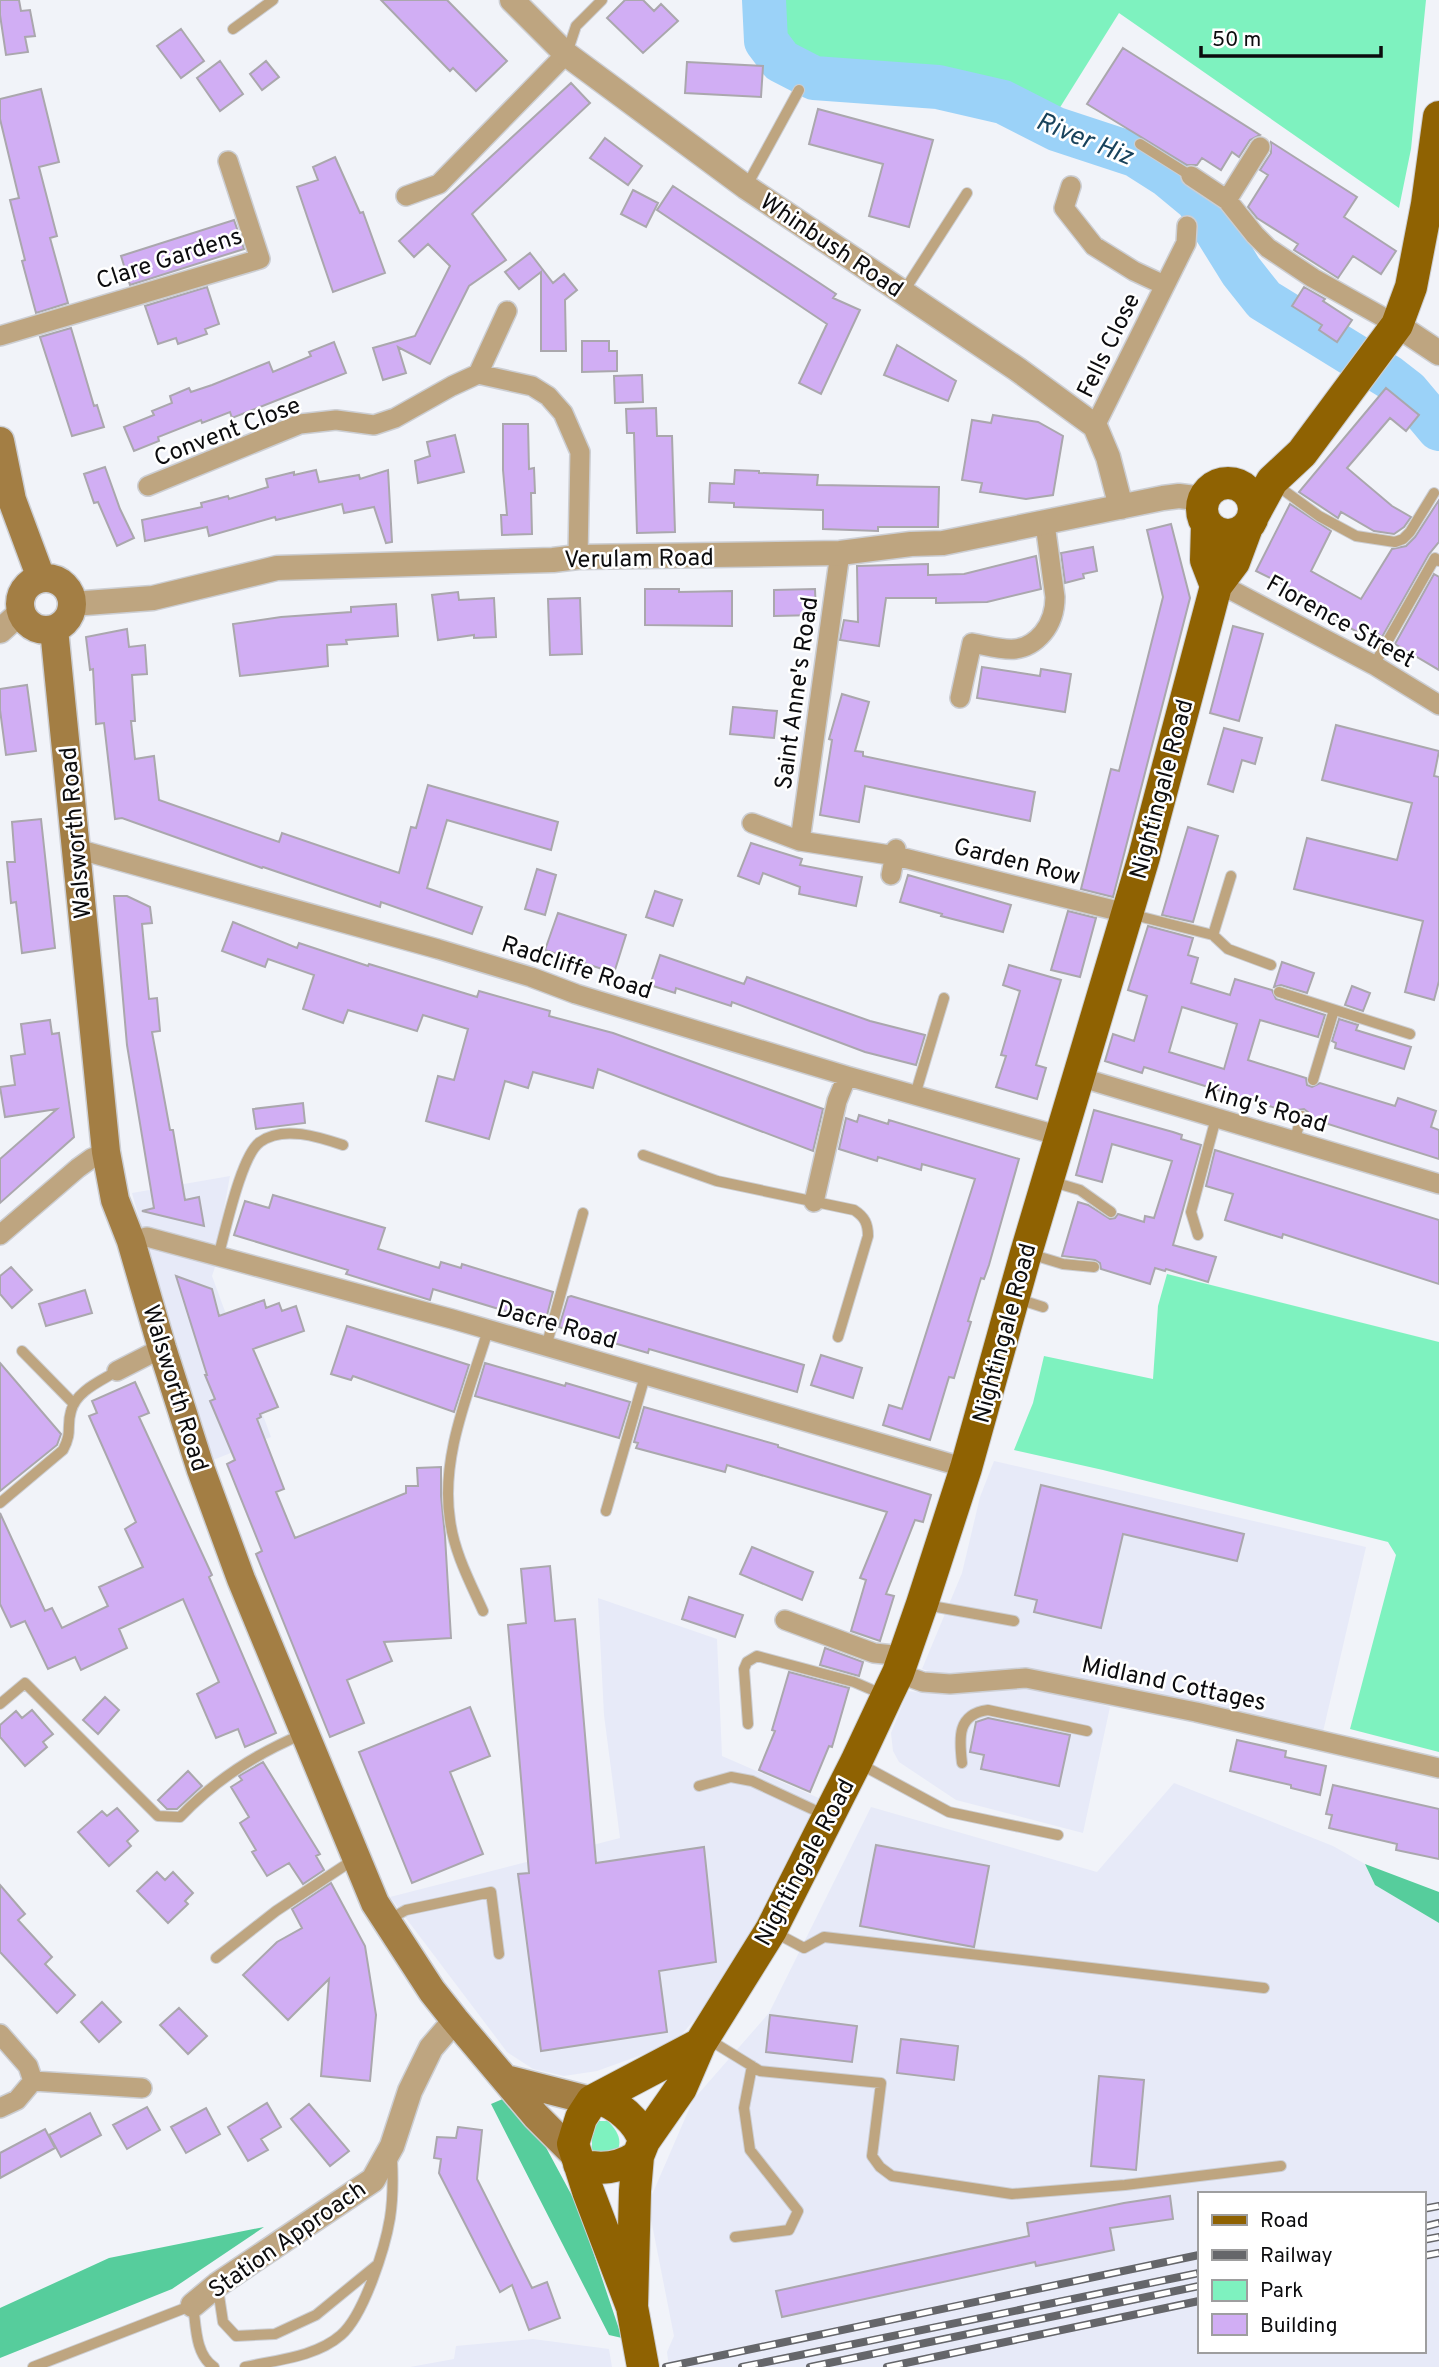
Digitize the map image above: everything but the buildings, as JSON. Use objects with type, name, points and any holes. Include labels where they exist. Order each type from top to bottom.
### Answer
[{"type":"main road","name":"Nightingale Road","points":[[641,2149],[681,2088],[702,2040],[771,1930],[856,1762],[896,1675],[966,1468],[1028,1302],[1026,1253],[1144,858],[1216,586],[1234,562],[1250,520],[1272,481],[1302,453],[1397,325],[1411,287],[1427,204],[1439,117]]},
{"type":"main road","points":[[0,441],[12,500],[41,578]]},
{"type":"main road","points":[[1216,586],[1206,559],[1205,512],[1209,490],[1217,485],[1272,481]]},
{"type":"main road","points":[[1205,512],[1215,532],[1237,534],[1250,520],[1251,498],[1245,489],[1233,483]]},
{"type":"main road","points":[[41,578],[57,579],[69,590],[72,604],[69,618],[54,629],[34,627],[21,612],[20,600],[24,589],[41,578]]},
{"type":"main road","name":"Walsworth Road","points":[[54,629],[106,1152],[115,1200],[131,1241],[201,1470],[236,1567],[375,1903],[432,1991],[536,2116],[577,2159]]},
{"type":"main road","points":[[643,2367],[632,2307],[577,2159],[573,2144],[575,2130],[585,2110],[595,2099],[702,2040]]},
{"type":"main road","points":[[506,2079],[608,2101],[641,2131],[635,2191],[632,2307]]},
{"type":"main road","points":[[577,2159],[593,2169],[611,2168],[629,2162],[641,2149]]},
{"type":"street","name":"Whinbush Road","points":[[512,0],[566,54],[746,187],[1017,369],[1095,426]]},
{"type":"street","points":[[406,196],[439,184],[566,54]]},
{"type":"street","points":[[1227,200],[1260,147]]},
{"type":"street","name":"Clare Gardens","points":[[0,336],[260,258],[228,161]]},
{"type":"street","points":[[1191,176],[1227,200],[1268,248],[1439,353]]},
{"type":"street","name":"Fells Close","points":[[1071,186],[1064,208],[1094,246],[1134,271],[1164,285]]},
{"type":"street","name":"Fells Close","points":[[1095,426],[1185,243],[1187,226]]},
{"type":"street","points":[[507,311],[478,374],[532,386],[548,396],[563,413],[580,452],[578,557]]},
{"type":"street","name":"Convent Close","points":[[148,486],[300,424],[336,421],[374,425],[395,418],[478,374]]},
{"type":"street","points":[[1095,426],[1108,457],[1121,507]]},
{"type":"street","name":"Verulam Road","points":[[72,604],[153,598],[276,568],[578,557],[840,553],[943,543],[1179,496],[1205,512]]},
{"type":"street","points":[[960,698],[972,643],[1008,649],[1027,648],[1051,621],[1055,597],[1045,524]]},
{"type":"street","name":"Saint Anne's Road","points":[[800,841],[840,553]]},
{"type":"street","name":"Florence Street","points":[[1216,586],[1236,592],[1374,665],[1439,705]]},
{"type":"street","points":[[0,631],[21,612]]},
{"type":"street","name":"Garden Row","points":[[752,823],[800,841],[1126,913]]},
{"type":"street","name":"Radcliffe Road","points":[[77,849],[438,949],[846,1076],[1060,1136]]},
{"type":"street","points":[[814,1202],[827,1140],[846,1076]]},
{"type":"street","name":"King's Road","points":[[1079,1077],[1439,1184]]},
{"type":"street","points":[[0,1235],[78,1168],[106,1152]]},
{"type":"street","name":"Dacre Road","points":[[131,1241],[147,1237],[488,1330],[966,1468]]},
{"type":"street","points":[[117,1370],[162,1348]]},
{"type":"street","name":"Midland Cottages","points":[[785,1620],[874,1653],[896,1675],[923,1682],[950,1684],[1026,1678],[1196,1712],[1439,1768]]},
{"type":"street","name":"Station Approach","points":[[193,2305],[373,2180],[392,2146],[410,2091],[431,2048],[456,2020]]},
{"type":"street","points":[[0,2034],[28,2066],[33,2081]]},
{"type":"street","points":[[33,2081],[142,2088]]},
{"type":"street","points":[[0,2108],[17,2100],[33,2081]]},
{"type":"lane","points":[[233,29],[273,0]]},
{"type":"lane","points":[[566,54],[576,26],[602,0]]},
{"type":"lane","points":[[746,187],[799,90]]},
{"type":"lane","points":[[1140,144],[1191,176]]},
{"type":"lane","points":[[903,292],[967,193]]},
{"type":"lane","points":[[1272,481],[1290,497],[1356,536],[1395,542],[1410,533],[1434,493]]},
{"type":"lane","points":[[1374,665],[1435,558],[1439,561]]},
{"type":"lane","points":[[1213,935],[1231,876]]},
{"type":"lane","points":[[1126,913],[1213,935],[1228,949],[1271,965]]},
{"type":"lane","points":[[1279,992],[1410,1034]]},
{"type":"lane","points":[[915,1095],[944,998]]},
{"type":"lane","points":[[1312,1080],[1334,1010]]},
{"type":"lane","points":[[1294,1141],[1302,1116]]},
{"type":"lane","points":[[1198,1235],[1191,1212],[1216,1118]]},
{"type":"lane","points":[[218,1258],[238,1185],[249,1155],[257,1143],[269,1137],[293,1134],[313,1135],[343,1145]]},
{"type":"lane","points":[[643,1155],[717,1181],[854,1210],[864,1219],[868,1236],[838,1338]]},
{"type":"lane","points":[[1047,1180],[1080,1189],[1111,1212]]},
{"type":"lane","points":[[546,1347],[583,1213]]},
{"type":"lane","points":[[1026,1253],[1063,1264],[1094,1267]]},
{"type":"lane","points":[[483,1611],[458,1554],[449,1519],[449,1456],[488,1330]]},
{"type":"lane","points":[[22,1351],[74,1404]]},
{"type":"lane","points":[[0,1503],[63,1450],[69,1439],[70,1411],[79,1395],[117,1370]]},
{"type":"lane","points":[[606,1511],[645,1376]]},
{"type":"lane","points":[[922,1604],[1014,1621]]},
{"type":"lane","points":[[748,1724],[744,1669],[747,1662],[757,1656],[854,1682],[896,1675]]},
{"type":"lane","points":[[0,1704],[25,1683],[159,1816],[180,1817],[198,1798],[233,1771],[269,1748],[304,1733]]},
{"type":"lane","points":[[962,1763],[960,1735],[969,1716],[977,1712],[988,1710],[1087,1731]]},
{"type":"lane","points":[[856,1762],[949,1812],[1058,1835]]},
{"type":"lane","points":[[699,1786],[730,1777],[752,1781],[829,1817]]},
{"type":"lane","points":[[216,1958],[276,1911],[356,1858]]},
{"type":"lane","points":[[386,1921],[406,1910],[491,1892],[499,1954]]},
{"type":"lane","points":[[771,1930],[804,1948],[824,1937],[1264,1989]]},
{"type":"lane","points":[[702,2040],[760,2071],[881,2083],[872,2156],[880,2167],[892,2176],[1012,2194],[1125,2185],[1281,2166]]},
{"type":"lane","points":[[735,2237],[789,2230],[798,2211],[750,2150],[744,2108],[752,2066]]},
{"type":"lane","points":[[245,2367],[311,2352],[342,2335],[362,2305],[378,2265],[390,2218],[393,2186],[392,2146]]},
{"type":"lane","points":[[217,2286],[223,2322],[236,2336],[275,2334],[316,2315],[378,2265]]},
{"type":"lane","points":[[193,2305],[200,2347],[209,2364],[214,2367]]},
{"type":"lane","name":"Station Approach","points":[[33,2367],[193,2305]]},
{"type":"shaded area","points":[[230,1176],[219,1236],[218,1258],[212,1276],[271,1437],[208,1462],[132,1193]]},
{"type":"shaded area","points":[[994,1461],[1366,1547],[1322,1736],[1023,1668],[1000,1673],[945,1676],[922,1669],[962,1573],[980,1497]]},
{"type":"shaded area","points":[[598,1598],[717,1639],[722,1756],[821,1799],[751,1940],[704,2009],[681,2035],[658,2049],[597,2071],[564,2076],[533,2069],[507,2052],[390,1897],[620,1838],[604,1715]]},
{"type":"shaded area","points":[[1030,1685],[1110,1707],[1083,1833],[956,1800],[899,1762],[893,1751],[891,1733],[908,1691],[928,1693]]},
{"type":"shaded area","points":[[1174,1783],[1333,1846],[1365,1864],[1375,1885],[1439,1923],[1439,2367],[669,2367],[667,2352],[674,2336],[648,2204],[693,2100],[769,2013],[871,1807],[1097,1872]]},
{"type":"shaded area","points":[[533,2339],[609,2349],[612,2367],[410,2367],[454,2359],[456,2346]]},
{"type":"green space","points":[[781,0],[1426,0],[1411,149],[1399,208],[1119,13],[1054,117],[1002,88],[938,75],[820,74],[777,41]]},
{"type":"green space","points":[[1167,1274],[1439,1342],[1439,1752],[1350,1729],[1396,1555],[1388,1542],[1014,1450],[1033,1403],[1044,1356],[1153,1379],[1158,1306]]},
{"type":"green space","points":[[1365,1864],[1439,1892],[1439,1923],[1375,1885]]},
{"type":"green space","points":[[505,2098],[542,2140],[578,2207],[622,2338],[609,2335],[491,2104]]},
{"type":"green space","points":[[599,2121],[608,2121],[616,2132],[619,2139],[617,2152],[596,2154],[592,2151],[592,2129]]},
{"type":"green space","points":[[264,2227],[172,2289],[0,2358],[0,2308],[109,2258]]},
{"type":"waterway","name":"River Hiz","points":[[764,0],[766,41],[781,61],[814,78],[938,87],[1003,102],[1056,129],[1135,155],[1168,176],[1197,200],[1241,271],[1264,300],[1389,377],[1407,391],[1439,429]]},
{"type":"railway","points":[[1425,2209],[1439,2206]]},
{"type":"railway","points":[[1425,2226],[1439,2223]]},
{"type":"railway","points":[[1425,2240],[1439,2237]]},
{"type":"railway","points":[[1425,2256],[1439,2253]]},
{"type":"railway","points":[[666,2367],[1198,2255]]},
{"type":"railway","points":[[742,2367],[1198,2273]]},
{"type":"railway","points":[[810,2367],[1198,2286]]},
{"type":"railway","points":[[887,2367],[1198,2301]]}]
